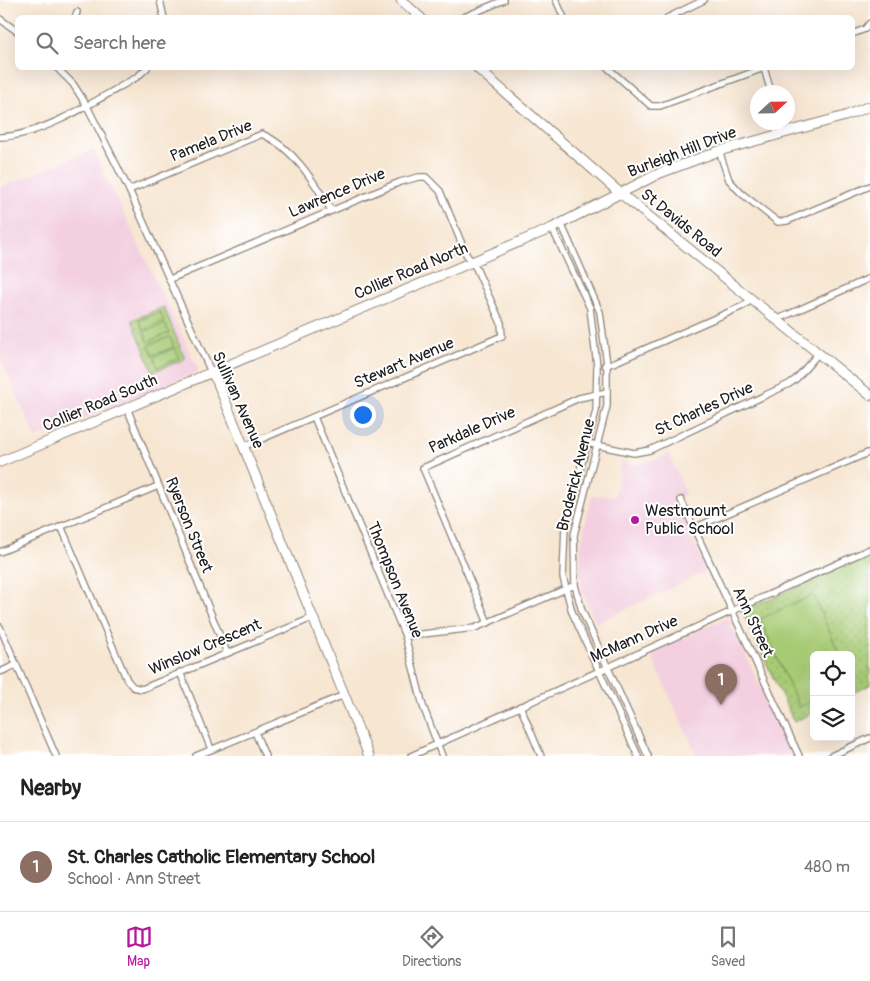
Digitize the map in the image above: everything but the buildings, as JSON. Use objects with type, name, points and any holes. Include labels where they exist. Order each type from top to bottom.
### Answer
[{"type":"main road","points":[[401,0],[418,15]]},
{"type":"main road","name":"St Davids Road","points":[[480,70],[620,193],[870,395]]},
{"type":"main road","name":"Burleigh Hill Drive","points":[[620,193],[660,172],[719,151],[845,116],[870,106]]},
{"type":"main road","name":"Collier Road North","points":[[211,372],[552,228],[620,193]]},
{"type":"main road","name":"Collier Road South","points":[[0,462],[211,372]]},
{"type":"main road","name":"Sullivan Avenue","points":[[211,372],[217,381],[242,447],[369,756]]},
{"type":"street","points":[[160,0],[163,15]]},
{"type":"street","points":[[468,15],[490,3],[504,0]]},
{"type":"street","points":[[556,0],[563,15]]},
{"type":"street","points":[[673,15],[704,0]]},
{"type":"street","points":[[0,19],[15,30]]},
{"type":"street","points":[[855,33],[865,29],[870,24]]},
{"type":"street","name":"Sullivan Avenue","points":[[59,70],[73,84],[87,106],[129,190],[211,372]]},
{"type":"street","points":[[0,136],[15,136],[30,131],[87,106],[137,77],[145,70]]},
{"type":"street","points":[[610,70],[651,106],[660,106],[759,70]]},
{"type":"street","points":[[765,70],[769,85]]},
{"type":"street","name":"Pamela Drive","points":[[129,190],[262,134],[271,138],[308,173],[331,210]]},
{"type":"street","points":[[719,151],[728,180],[778,222],[787,221],[870,186]]},
{"type":"street","name":"Lawrence Drive","points":[[170,279],[331,210],[400,182],[419,177],[426,177],[440,191],[466,254],[472,262]]},
{"type":"street","name":"Broderick Avenue","points":[[561,223],[600,312],[606,364],[607,406],[574,535],[575,585],[582,611],[648,756]]},
{"type":"street","name":"Broderick Avenue","points":[[552,228],[590,308],[597,366],[596,411],[565,526],[562,564],[565,588],[572,612],[638,756]]},
{"type":"street","name":"Stewart Avenue","points":[[242,447],[502,336],[501,323],[472,262]]},
{"type":"street","points":[[776,320],[870,278]]},
{"type":"street","points":[[597,366],[606,364],[743,306],[751,300]]},
{"type":"street","name":"St Charles Drive","points":[[587,443],[634,453],[650,450],[789,384],[796,379],[818,354]]},
{"type":"street","name":"Parkdale Drive","points":[[488,623],[422,468],[579,398],[597,392],[607,392]]},
{"type":"street","name":"Ryerson Street","points":[[127,408],[227,653]]},
{"type":"street","name":"Thompson Avenue","points":[[314,417],[405,636],[423,706],[442,756]]},
{"type":"street","points":[[694,528],[870,452]]},
{"type":"street","points":[[0,552],[158,486]]},
{"type":"street","name":"Ann Street","points":[[681,500],[799,756]]},
{"type":"street","name":"Winslow Crescent","points":[[62,526],[127,680],[133,687],[142,689],[312,618]]},
{"type":"street","name":"McMann Drive","points":[[411,756],[598,670],[870,549]]},
{"type":"street","points":[[405,636],[465,631],[575,585]]},
{"type":"street","points":[[0,627],[56,756]]},
{"type":"street","points":[[0,672],[16,665]]},
{"type":"street","points":[[180,672],[211,749]]},
{"type":"street","points":[[196,756],[344,695]]},
{"type":"street","points":[[520,706],[541,756]]},
{"type":"street","points":[[255,732],[265,756]]},
{"type":"street","points":[[831,756],[870,738]]},
{"type":"shaded area","points":[[93,150],[199,371],[36,438],[0,357],[0,188]]},
{"type":"shaded area","name":"Westmount Public School","points":[[669,454],[686,494],[674,500],[707,571],[596,623],[583,594],[579,571],[582,539],[592,496],[615,496],[621,461],[633,465]]},
{"type":"shaded area","points":[[728,617],[792,756],[697,756],[650,653]]},
{"type":"green space","points":[[164,307],[185,359],[153,372],[132,320]]},
{"type":"green space","points":[[160,312],[164,321],[143,330],[139,320]]},
{"type":"green space","points":[[165,324],[169,333],[148,342],[144,332]]},
{"type":"green space","points":[[170,337],[174,347],[153,355],[149,345]]},
{"type":"green space","points":[[175,348],[179,358],[158,367],[154,357]]},
{"type":"green space","points":[[870,555],[870,685],[855,692],[855,651],[810,651],[810,714],[794,722],[742,611]]},
{"type":"green space","points":[[813,595],[838,651],[810,651],[810,702],[799,707],[760,619]]},
{"type":"place","name":"Westmount Public School","points":[[635,520]]},
{"type":"place","name":"St. Charles Catholic Elementary School","points":[[721,705]]}]
